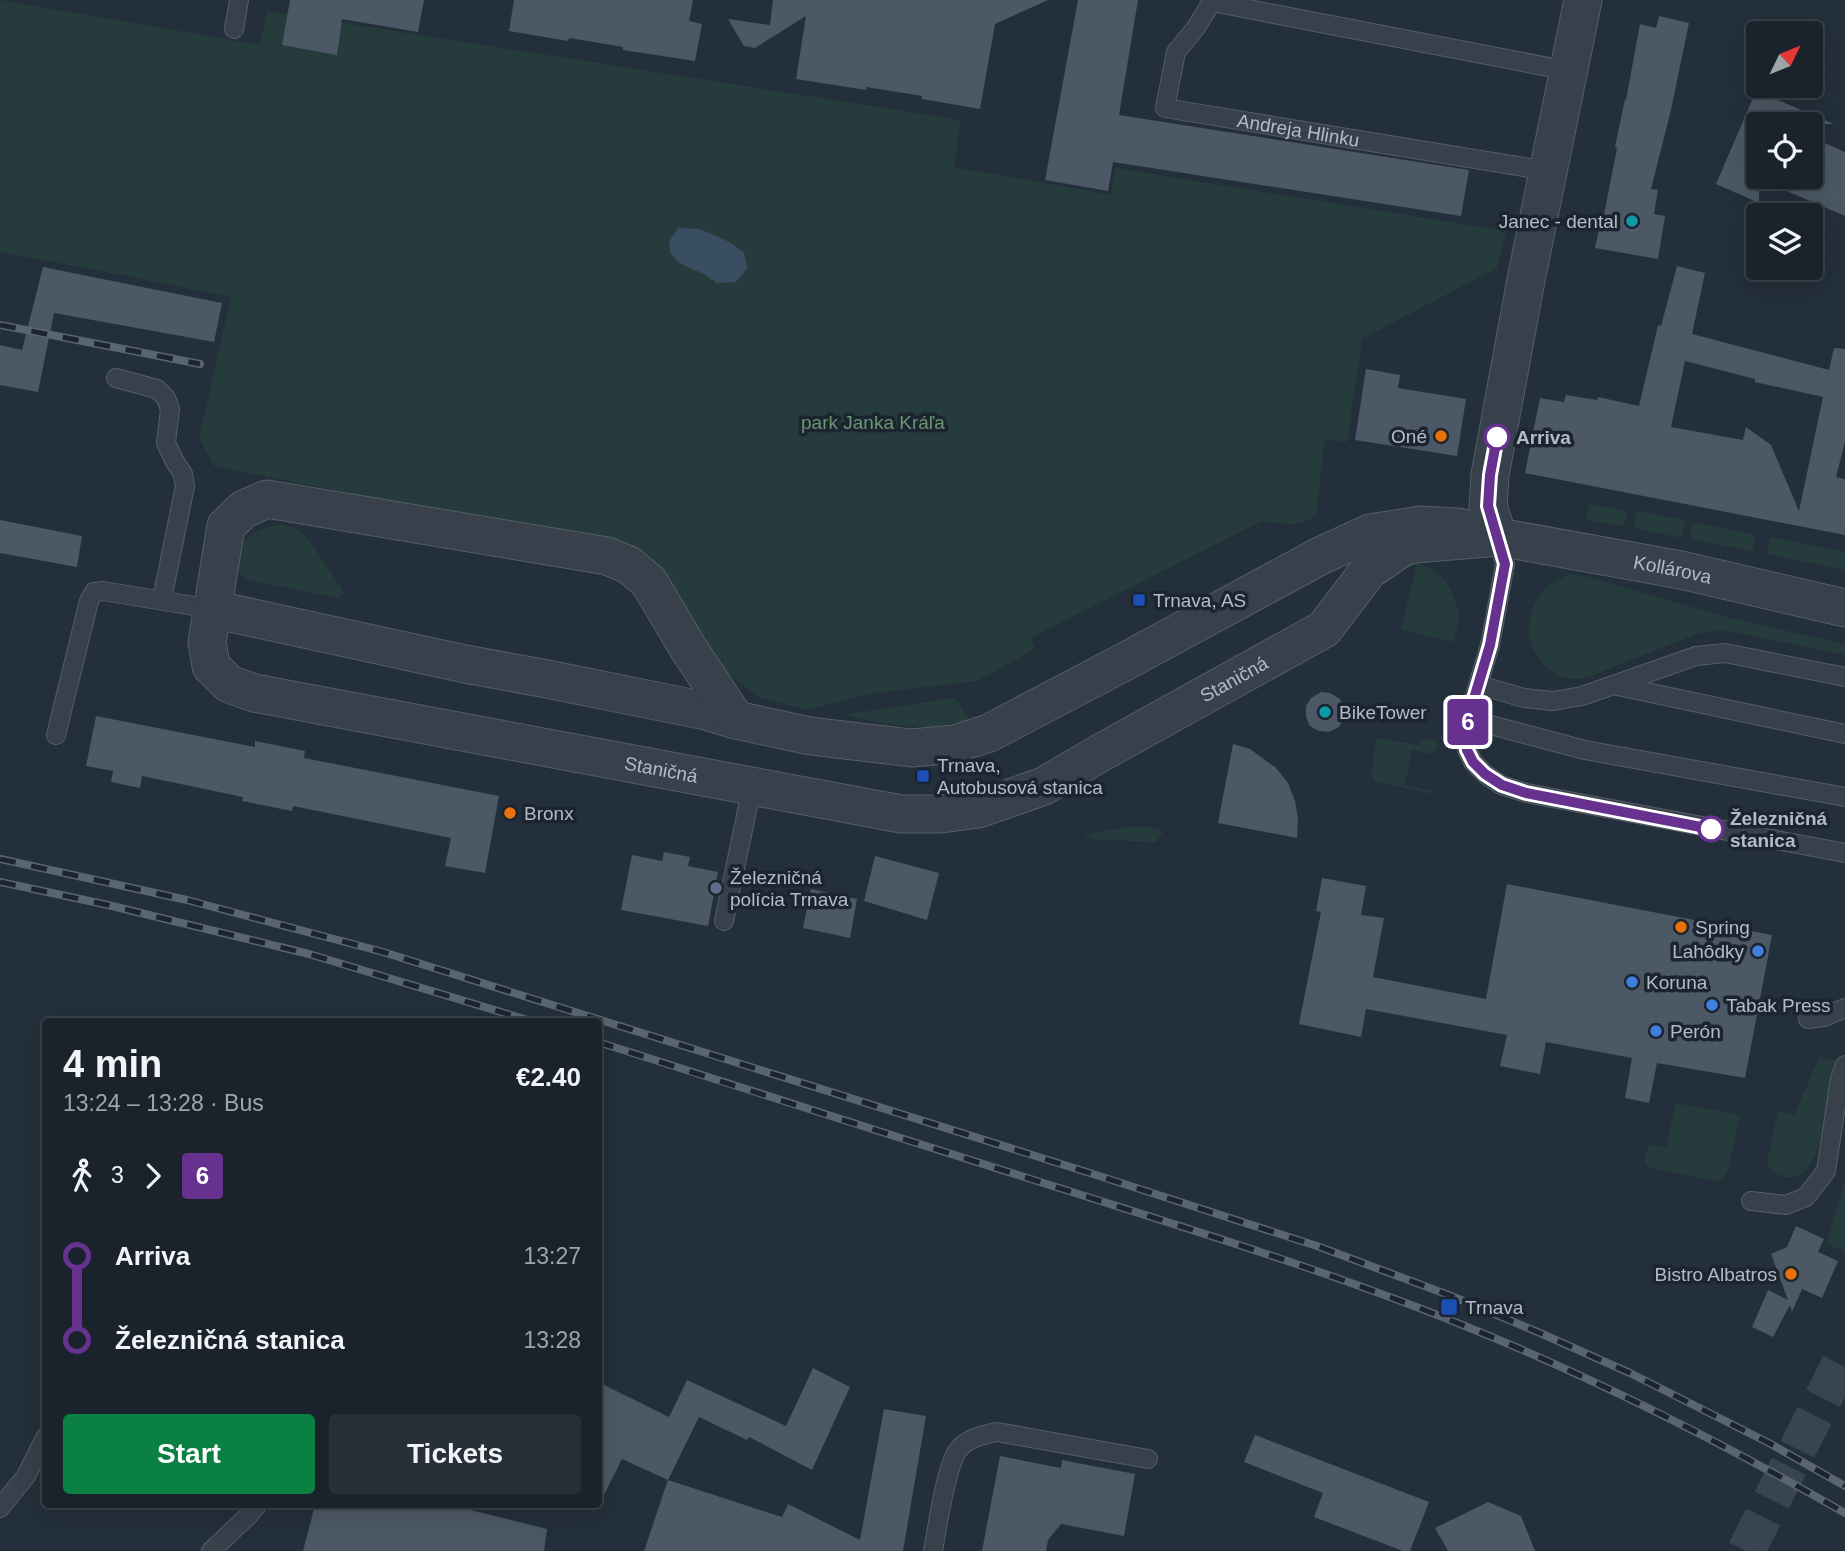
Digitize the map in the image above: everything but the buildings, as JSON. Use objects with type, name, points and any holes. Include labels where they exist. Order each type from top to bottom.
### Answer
[{"type":"street","points":[[1498,537],[1488,506],[1490,475],[1526,280],[1584,0]]},
{"type":"street","name":"Staničná","points":[[736,720],[688,648],[649,582],[629,565],[607,556],[267,499],[244,509],[226,526],[207,642],[211,666],[229,684],[254,693],[901,814],[941,814],[978,808],[1044,786],[1324,629],[1369,570],[1403,547],[1498,537]]},
{"type":"street","points":[[212,609],[465,664],[706,711],[819,738],[912,748],[955,744],[989,733],[1320,556],[1370,533],[1420,525],[1458,527],[1498,537]]},
{"type":"street","name":"Kollárova","points":[[1498,537],[1681,570],[1845,608]]},
{"type":"lane","points":[[234,29],[239,0]]},
{"type":"lane","name":"Andreja Hlinku","points":[[1548,172],[1165,108],[1176,52],[1195,29],[1212,1],[1569,71]]},
{"type":"lane","points":[[116,378],[157,389],[166,398],[170,409],[166,443],[183,474],[184,486],[162,600]]},
{"type":"lane","points":[[1498,537],[1505,564],[1490,645],[1465,737],[1473,762],[1485,774],[1502,785],[1526,793],[1845,853]]},
{"type":"lane","points":[[56,735],[89,601],[94,592],[103,591],[212,609]]},
{"type":"lane","points":[[1479,685],[1524,698],[1553,701],[1582,696],[1696,656],[1725,653],[1845,677]]},
{"type":"lane","points":[[1613,685],[1845,734]]},
{"type":"lane","points":[[1468,719],[1585,750],[1845,797]]},
{"type":"lane","points":[[724,921],[752,787]]},
{"type":"lane","points":[[1808,1019],[1824,1017],[1845,1008]]},
{"type":"lane","points":[[1751,1201],[1786,1205],[1806,1197],[1826,1171],[1840,1079],[1845,1065]]},
{"type":"lane","points":[[933,1551],[949,1471],[957,1451],[975,1437],[997,1432],[1148,1460]]},
{"type":"lane","points":[[0,1508],[26,1476],[42,1444]]},
{"type":"lane","points":[[211,1551],[255,1508]]},
{"type":"green space","name":"park Janka Kráľa","points":[[0,0],[260,45],[267,11],[961,120],[954,167],[1111,195],[1116,168],[1506,231],[1497,268],[1362,339],[1347,442],[1325,439],[1316,514],[1311,519],[1291,524],[1262,521],[1030,638],[1035,649],[977,681],[873,693],[807,710],[761,698],[717,666],[615,547],[214,466],[199,438],[231,297],[0,252]]},
{"type":"green space","points":[[1589,504],[1627,511],[1624,526],[1586,520]]},
{"type":"green space","points":[[1637,511],[1685,520],[1681,538],[1634,528]]},
{"type":"green space","points":[[1692,522],[1756,535],[1752,551],[1690,539]]},
{"type":"green space","points":[[282,524],[298,529],[310,541],[343,594],[338,598],[249,580],[240,575],[238,554],[246,539],[262,529]]},
{"type":"green space","points":[[1770,537],[1845,552],[1845,570],[1767,554]]},
{"type":"green space","points":[[1417,563],[1430,568],[1446,581],[1454,596],[1460,616],[1454,642],[1401,630]]},
{"type":"green space","points":[[1569,574],[1586,576],[1722,616],[1845,644],[1845,655],[1725,630],[1711,631],[1588,677],[1565,678],[1551,671],[1540,660],[1532,647],[1529,629],[1532,612],[1541,593]]},
{"type":"green space","points":[[954,698],[969,720],[920,727],[842,715]]},
{"type":"green space","points":[[1377,738],[1419,745],[1420,738],[1438,744],[1432,754],[1412,750],[1405,785],[1433,794],[1375,781],[1371,773]]},
{"type":"green space","points":[[1130,827],[1152,827],[1163,832],[1156,842],[1091,839],[1084,834]]},
{"type":"green space","points":[[1819,1058],[1836,1060],[1819,1145],[1807,1169],[1798,1176],[1780,1176],[1772,1171],[1767,1162],[1778,1111],[1794,1115]]},
{"type":"green space","points":[[1675,1103],[1740,1115],[1728,1171],[1723,1178],[1716,1181],[1651,1168],[1645,1164],[1645,1154],[1650,1145],[1667,1147]]},
{"type":"green space","points":[[1845,1182],[1845,1251],[1826,1244]]},
{"type":"water","points":[[678,228],[700,229],[727,241],[744,252],[747,268],[736,282],[717,283],[679,263],[670,253],[669,242]]},
{"type":"tunnel","points":[[1746,1551],[1845,1355]]},
{"type":"railway","points":[[0,325],[200,364]]},
{"type":"railway","points":[[0,859],[187,900],[383,952],[594,1018]]},
{"type":"railway","points":[[0,882],[108,905],[309,954],[521,1018]]},
{"type":"railway","points":[[602,1020],[1320,1247],[1454,1297],[1630,1373],[1769,1443],[1845,1486]]},
{"type":"railway","points":[[602,1043],[1218,1238],[1412,1305],[1510,1344],[1608,1388],[1704,1436],[1845,1513]]},
{"type":"bus line","name":"6","points":[[1497,437],[1488,506],[1505,564],[1490,645],[1465,737],[1473,762],[1502,785],[1526,793],[1711,829]]},
{"type":"place","name":"Janec - dental","points":[[1632,221]]},
{"type":"place","name":"Oné","points":[[1441,436]]},
{"type":"place","name":"Arriva","points":[[1497,437]]},
{"type":"place","name":"Trnava, AS","points":[[1139,600]]},
{"type":"place","name":"BikeTower","points":[[1325,712]]},
{"type":"place","name":"Trnava, Autobusová stanica","points":[[923,776]]},
{"type":"place","name":"Bronx","points":[[510,813]]},
{"type":"place","name":"Železničná stanica","points":[[1711,829]]},
{"type":"place","name":"Železničná polícia Trnava","points":[[716,888]]},
{"type":"place","name":"Spring","points":[[1681,927]]},
{"type":"place","name":"Lahôdky","points":[[1758,951]]},
{"type":"place","name":"Koruna","points":[[1632,982]]},
{"type":"place","name":"Tabak Press","points":[[1712,1005]]},
{"type":"place","name":"Perón","points":[[1656,1031]]},
{"type":"place","name":"Bistro Albatros","points":[[1791,1274]]},
{"type":"place","name":"Trnava","points":[[1449,1307]]}]
